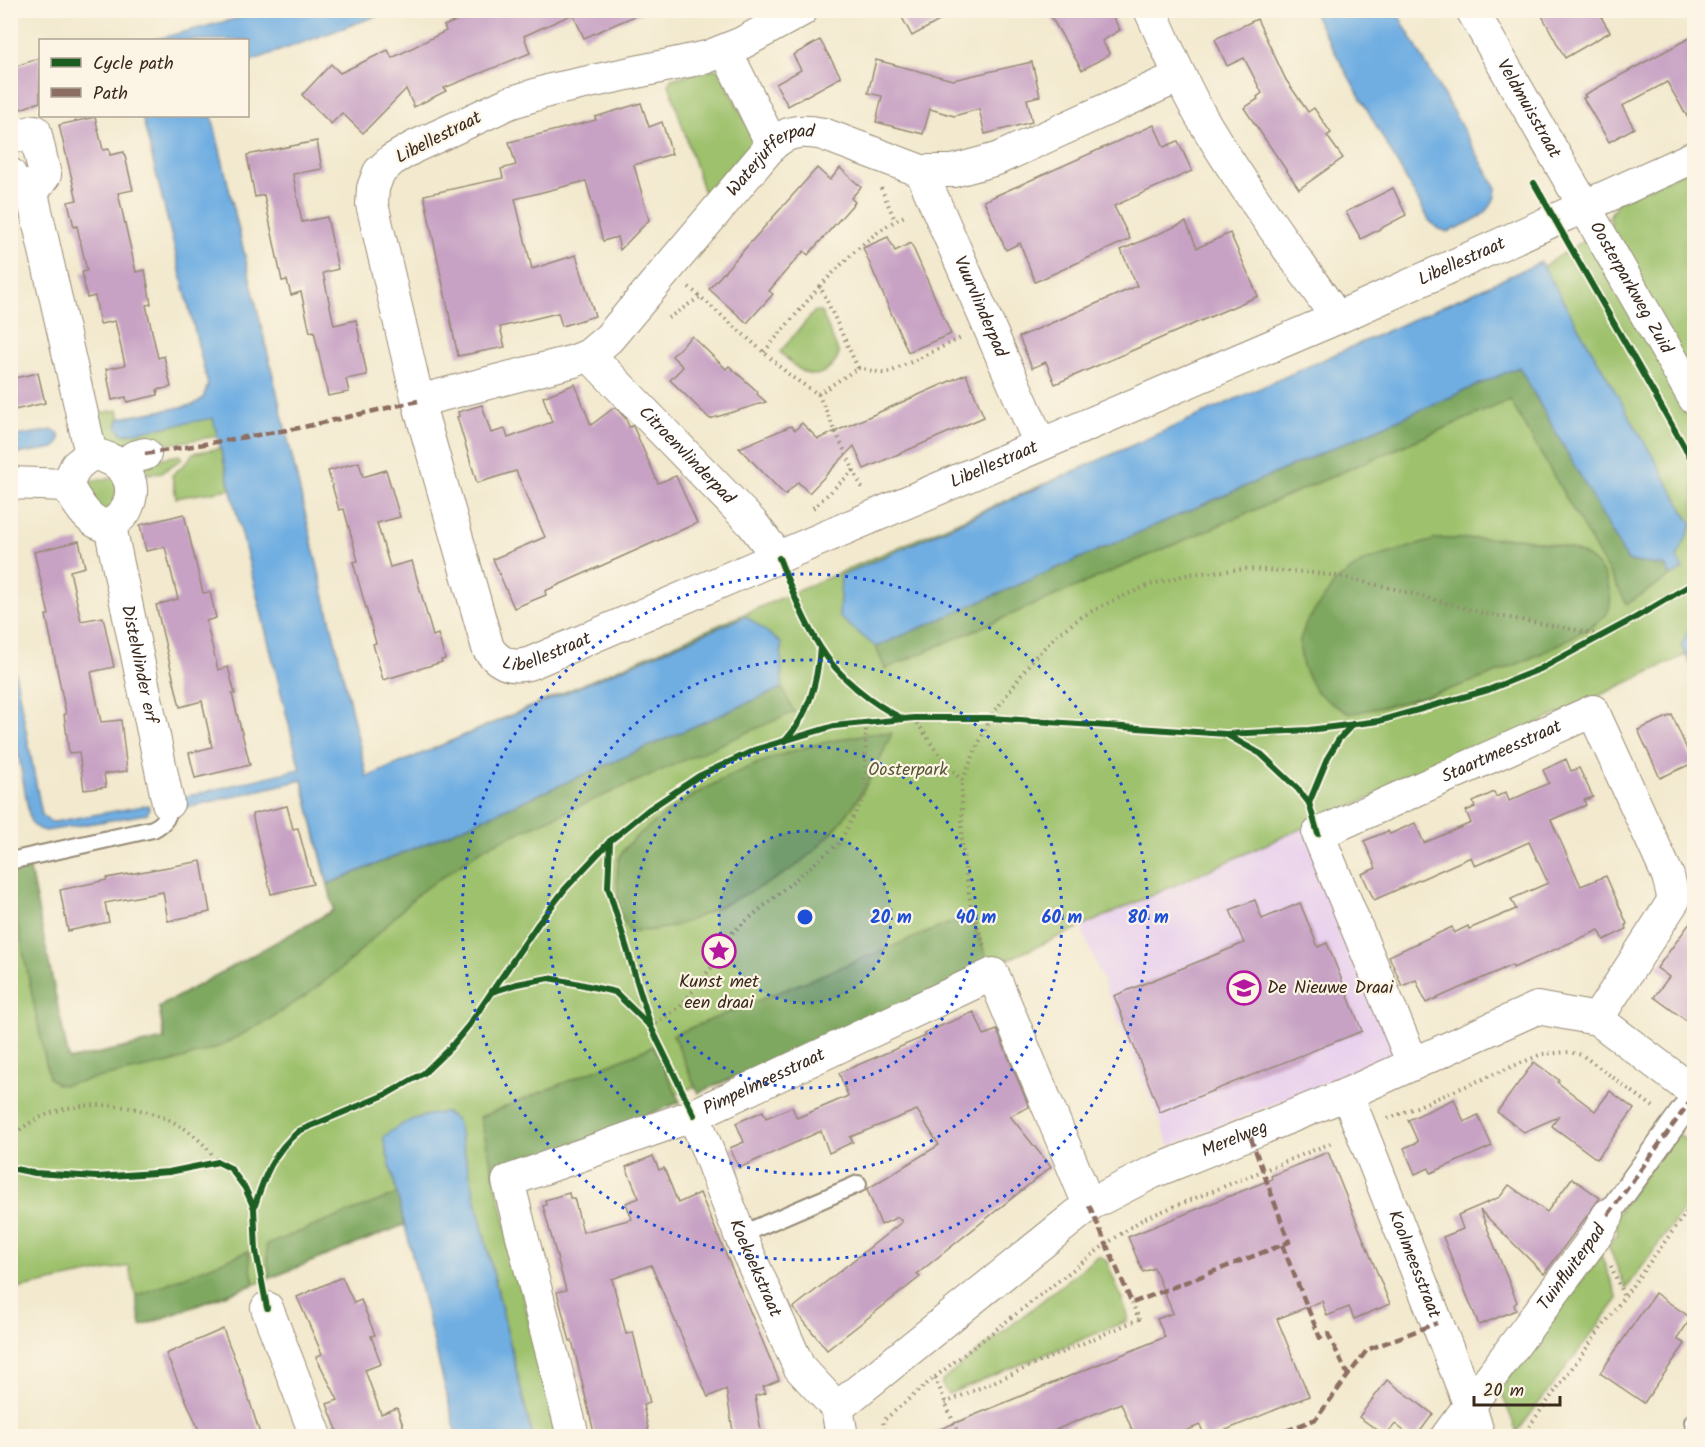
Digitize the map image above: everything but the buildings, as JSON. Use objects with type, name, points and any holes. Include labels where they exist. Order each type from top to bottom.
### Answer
[{"type":"street","name":"Libellestraat","points":[[802,10],[726,51],[551,90],[509,103],[414,147],[392,160],[379,172],[373,188],[372,204],[418,401],[488,648],[501,663],[511,666],[531,663],[779,558],[1337,318],[1695,157]]},
{"type":"street","points":[[1150,10],[1180,76],[1226,158],[1337,318]]},
{"type":"street","name":"Veldmuisstraat","points":[[1472,10],[1586,207]]},
{"type":"street","points":[[726,51],[772,145]]},
{"type":"street","name":"Waterjufferpad","points":[[418,401],[589,355],[609,338],[772,145],[788,134],[807,131],[823,134],[921,171],[953,171],[997,159],[1180,76]]},
{"type":"street","points":[[10,138],[35,131],[45,176],[21,183],[91,454]]},
{"type":"street","name":"Vuurvlinderpad","points":[[921,171],[1040,444]]},
{"type":"street","name":"Oosterparkweg Zuid","points":[[1586,207],[1695,398]]},
{"type":"street","name":"Citroenvlinderpad","points":[[589,355],[752,523],[779,558]]},
{"type":"street","points":[[67,485],[79,506],[101,526],[110,526],[126,512],[131,494],[133,460],[91,454]]},
{"type":"street","points":[[67,485],[76,466],[91,454]]},
{"type":"street","points":[[10,483],[67,485]]},
{"type":"street","name":"Distelvlinder erf","points":[[110,526],[168,803]]},
{"type":"street","name":"Staartmeesstraat","points":[[1413,1064],[1318,834],[1593,711],[1668,876],[1674,900],[1597,1019]]},
{"type":"street","points":[[993,974],[1089,1205]]},
{"type":"street","name":"Pimpelmeesstraat","points":[[573,1437],[508,1181],[694,1115],[993,974]]},
{"type":"street","name":"Merelweg","points":[[839,1422],[1089,1205],[1151,1173],[1347,1094],[1537,1008],[1597,1019],[1695,1094]]},
{"type":"street","name":"Koolmeesstraat","points":[[1347,1094],[1470,1406],[1479,1437]]},
{"type":"street","name":"Tuinfluiterpad","points":[[1447,1437],[1597,1234],[1608,1215],[1695,1094]]},
{"type":"street","name":"Koekoekstraat","points":[[694,1115],[740,1235],[799,1367],[839,1422]]},
{"type":"street","points":[[267,1308],[316,1437]]},
{"type":"lane","points":[[10,861],[153,829],[166,820],[169,812],[168,803]]},
{"type":"lane","points":[[740,1235],[858,1184]]},
{"type":"path","points":[[764,352],[820,286],[877,231],[934,201]]},
{"type":"path","points":[[666,268],[792,376],[818,394],[876,516]]},
{"type":"path","points":[[820,286],[858,368]]},
{"type":"path","points":[[818,394],[858,368],[883,373],[890,372],[988,325]]},
{"type":"path","points":[[993,974],[969,896],[962,846],[962,781],[986,719],[1032,660],[1059,633],[1083,616],[1149,585],[1190,574],[1246,568],[1338,576],[1434,598],[1483,613],[1603,635]]},
{"type":"path","points":[[1594,640],[1613,630]]},
{"type":"path","points":[[903,719],[917,718],[935,749],[962,781]]},
{"type":"path","points":[[986,719],[1001,719]]},
{"type":"path","points":[[656,1037],[649,1022],[680,1007],[711,968],[733,932],[840,842],[865,795],[869,721],[855,723]]},
{"type":"path","points":[[885,1437],[883,1421],[935,1377],[1097,1251],[1143,1219],[1542,1054],[1569,1052],[1582,1055],[1675,1122]]},
{"type":"path","points":[[10,1137],[48,1114],[90,1106],[126,1106],[159,1115],[176,1123],[200,1140],[224,1162]]},
{"type":"path","points":[[207,1164],[224,1162]]},
{"type":"path","points":[[1522,1437],[1695,1202]]},
{"type":"path","points":[[945,1403],[1139,1319],[1132,1303]]},
{"type":"path","points":[[935,1377],[959,1437]]},
{"type":"shaded area","name":"De Nieuwe Draai","points":[[1313,823],[1408,1049],[1170,1146],[1081,927]]},
{"type":"green space","points":[[714,69],[719,70],[756,142],[709,196],[703,190],[669,84],[671,79]]},
{"type":"green space","name":"Oosterpark","points":[[1694,167],[1694,651],[1592,699],[991,967],[989,963],[493,1171],[557,1436],[532,1436],[472,1184],[414,1221],[142,1326],[129,1266],[11,1290],[11,870],[29,865],[68,1060],[164,1039],[159,1007],[334,910],[308,803],[1536,271],[1612,223],[1609,217],[1618,201]]},
{"type":"green space","points":[[817,311],[822,313],[839,354],[832,366],[814,375],[796,367],[780,352]]},
{"type":"green space","points":[[1519,367],[1628,561],[1665,566],[1671,576],[1627,604],[1510,400],[885,669],[876,647]]},
{"type":"green space","points":[[118,410],[120,418],[118,421],[126,434],[213,417],[218,436],[119,452],[105,447],[92,414]]},
{"type":"green space","points":[[221,448],[231,489],[176,498],[172,475],[187,462],[193,453]]},
{"type":"green space","points":[[180,455],[182,459],[162,472],[147,474],[145,461]]},
{"type":"green space","points":[[99,479],[115,479],[120,483],[112,506],[104,513],[84,484]]},
{"type":"green space","points":[[1517,538],[1569,548],[1592,560],[1601,570],[1609,589],[1610,606],[1607,613],[1589,628],[1523,662],[1466,684],[1408,701],[1349,714],[1315,690],[1303,667],[1300,640],[1306,623],[1336,581],[1364,561],[1437,539]]},
{"type":"green space","points":[[782,688],[794,712],[486,847],[419,893],[347,964],[307,995],[263,1023],[218,1047],[170,1063],[63,1085],[49,1078],[11,896],[10,870],[29,866],[69,1060],[165,1039],[159,1007],[334,910],[328,884]]},
{"type":"green space","points":[[877,733],[892,733],[864,789],[828,837],[797,865],[764,885],[687,921],[657,930],[629,931],[620,910],[618,861],[628,845],[645,829],[712,785],[764,761],[820,744]]},
{"type":"green space","points":[[970,915],[991,967],[698,1093],[673,1035]]},
{"type":"green space","points":[[654,1046],[680,1102],[494,1176],[480,1117]]},
{"type":"green space","points":[[1675,1131],[1688,1142],[1686,1149],[1694,1155],[1694,1195],[1626,1289],[1608,1245],[1618,1233],[1614,1218]]},
{"type":"green space","points":[[399,1193],[406,1224],[270,1278],[266,1245]]},
{"type":"green space","points":[[248,1251],[254,1284],[141,1326],[136,1296]]},
{"type":"green space","points":[[1601,1255],[1618,1299],[1517,1432],[1500,1389]]},
{"type":"green space","points":[[1098,1256],[1107,1262],[1128,1315],[1127,1321],[948,1394],[941,1384],[943,1380]]},
{"type":"water","points":[[266,10],[391,11],[249,62],[249,39],[157,39]]},
{"type":"water","points":[[1312,11],[1396,11],[1496,188],[1495,197],[1486,211],[1473,221],[1448,232],[1437,228],[1429,220]]},
{"type":"water","points":[[142,117],[212,117],[367,777],[746,616],[781,643],[782,688],[328,884],[302,780],[184,808],[181,805],[183,797],[300,769],[213,418],[126,434],[121,433],[117,426],[120,418],[193,405],[203,398],[208,385]]},
{"type":"water","points":[[1541,262],[1692,525],[1677,558],[1683,569],[1671,576],[1665,566],[1628,561],[1519,367],[876,647],[839,617],[841,576]]},
{"type":"water","points":[[53,430],[60,439],[54,448],[11,455],[11,437]]},
{"type":"water","points":[[1694,619],[1694,670],[1681,646]]},
{"type":"water","points":[[10,646],[42,815],[54,822],[148,805],[147,814],[46,831],[33,825],[30,820],[11,712]]},
{"type":"water","points":[[445,1112],[457,1121],[532,1436],[457,1436],[383,1137],[398,1126],[412,1120]]},
{"type":"marked path","points":[[145,454],[299,428],[418,401]]},
{"type":"marked path","points":[[1608,1215],[1694,1096]]},
{"type":"marked path","points":[[1089,1205],[1132,1303],[1289,1242],[1249,1133]]},
{"type":"marked path","points":[[1282,1245],[1320,1338],[1328,1334],[1348,1375]]},
{"type":"marked path","points":[[1273,1436],[1316,1419],[1367,1350],[1437,1323]]},
{"type":"cycle path","points":[[1534,183],[1694,464]]},
{"type":"cycle path","points":[[779,558],[814,637],[836,669],[857,689],[903,719]]},
{"type":"cycle path","points":[[254,1208],[270,1166],[282,1148],[299,1131],[387,1094],[424,1073],[450,1048],[469,1025],[538,924],[565,889],[610,841],[648,810],[699,776],[757,749],[834,726],[914,718],[990,718],[1226,734],[1309,730],[1379,721],[1488,690],[1540,669],[1694,583]]},
{"type":"cycle path","points":[[785,741],[806,709],[817,674],[820,648]]},
{"type":"cycle path","points":[[1318,834],[1309,803],[1328,757],[1339,739],[1353,724]]},
{"type":"cycle path","points":[[1227,735],[1261,754],[1297,788],[1309,803]]},
{"type":"cycle path","points":[[610,841],[608,887],[651,1027],[694,1115]]},
{"type":"cycle path","points":[[492,992],[517,984],[549,978],[575,983],[615,992],[649,1025]]},
{"type":"cycle path","points":[[10,1168],[35,1173],[97,1177],[169,1172],[218,1162],[230,1168],[245,1188],[254,1208],[256,1251],[267,1308]]},
{"type":"place","name":"Kunst met een draai","points":[[719,951]]},
{"type":"place","name":"De Nieuwe Draai","points":[[1244,988]]}]
